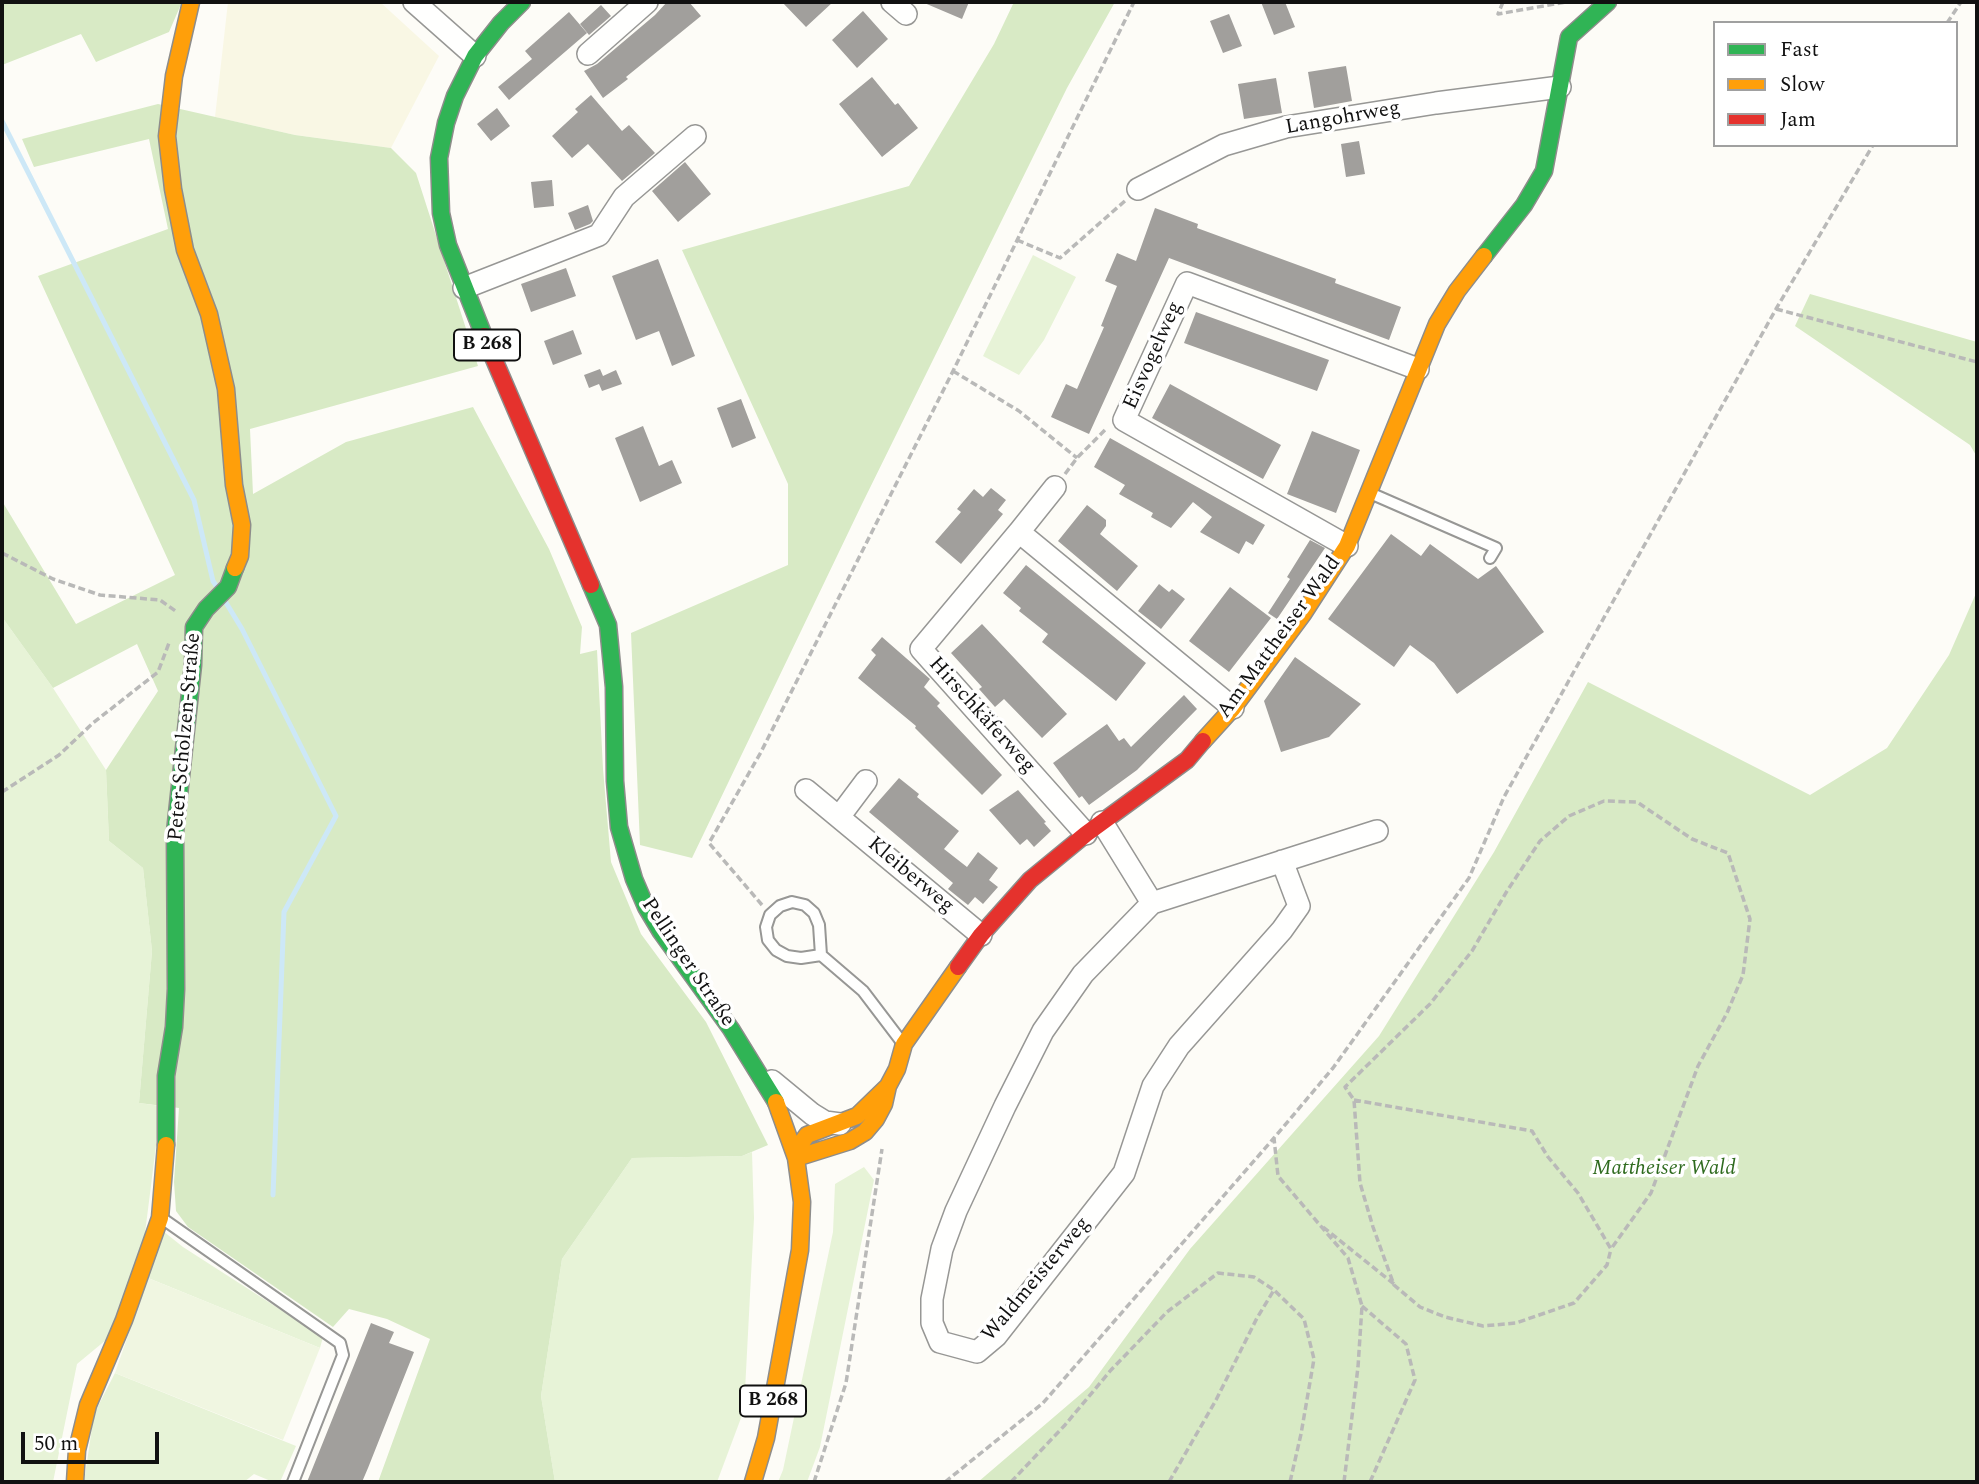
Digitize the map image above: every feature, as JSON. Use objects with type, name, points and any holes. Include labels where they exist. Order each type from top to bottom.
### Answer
[{"type":"street","name":"Peter-Scholzen-Straße","points":[[75,1482],[77,1450],[88,1405],[124,1320],[160,1218],[166,1142],[166,1076],[174,1027],[176,989],[175,832],[193,665],[194,627],[206,609],[228,587],[240,556],[242,525],[234,485],[226,389],[209,314],[185,250],[173,189],[167,136],[174,76],[191,2]]},
{"type":"street","points":[[414,2],[475,56]]},
{"type":"street","name":"Pellinger Straße","points":[[522,2],[475,56],[448,115],[439,166],[444,231],[464,288],[608,625],[614,687],[615,781],[619,827],[634,879],[646,908],[661,932],[760,1072],[780,1109],[796,1158],[802,1202],[800,1250],[766,1438],[753,1482]]},
{"type":"street","points":[[588,54],[647,2]]},
{"type":"street","name":"Am Mattheiser Wald","points":[[888,1086],[884,1104],[865,1132],[850,1141],[796,1158],[797,1149],[807,1135],[857,1116],[888,1086],[898,1069],[904,1044],[981,935],[1030,880],[1094,828],[1187,760],[1233,708],[1303,614],[1347,546],[1437,324],[1457,291],[1524,205],[1544,170],[1569,37],[1608,2]]},
{"type":"street","name":"Langohrweg","points":[[1138,189],[1224,145],[1286,127],[1560,87]]},
{"type":"street","points":[[464,288],[598,235],[624,197],[695,136]]},
{"type":"street","name":"Eisvogelweg","points":[[1347,546],[1124,420],[1187,283],[1418,369]]},
{"type":"street","name":"Hirschkäferweg","points":[[1055,487],[921,649],[1094,828]]},
{"type":"street","points":[[1018,532],[1233,708]]},
{"type":"street","points":[[839,817],[866,781]]},
{"type":"street","name":"Kleiberweg","points":[[806,790],[981,935]]},
{"type":"street","points":[[1094,828],[1152,903]]},
{"type":"street","name":"Waldmeisterweg","points":[[1282,861],[1299,906],[1282,930],[1179,1046],[1153,1086],[1124,1174],[996,1336],[976,1352],[940,1342],[932,1323],[932,1299],[942,1249],[956,1211],[1043,1031],[1083,974],[1152,903],[1282,861],[1377,831]]},
{"type":"street","points":[[760,1072],[812,1114],[825,1122],[840,1124]]},
{"type":"lane","points":[[1370,493],[1496,548],[1490,558]]},
{"type":"lane","points":[[821,955],[800,958],[787,956],[776,950],[768,940],[766,927],[770,915],[779,906],[792,902],[805,905],[814,914],[819,925],[821,955],[863,991],[904,1044]]},
{"type":"lane","points":[[160,1218],[340,1343],[343,1355],[293,1482]]},
{"type":"path","points":[[770,915],[709,843],[761,752],[953,371],[1134,2]]},
{"type":"path","points":[[1503,2],[1498,14],[1566,2]]},
{"type":"path","points":[[1948,21],[1961,2]]},
{"type":"path","points":[[945,1482],[1043,1403],[1274,1138],[1333,1068],[1469,878],[1504,797],[1776,309],[1872,147]]},
{"type":"path","points":[[1017,240],[1060,258],[1138,189]]},
{"type":"path","points":[[1776,309],[1977,362]]},
{"type":"path","points":[[953,371],[1019,411],[1077,458],[1116,420],[1124,420]]},
{"type":"path","points":[[2,553],[53,579],[100,595],[160,600],[180,613],[194,627]]},
{"type":"path","points":[[2,792],[59,755],[93,723],[159,672],[171,637]]},
{"type":"path","points":[[1316,1222],[1420,1307],[1445,1317],[1483,1326],[1516,1323],[1574,1303],[1607,1265],[1611,1249],[1651,1193],[1698,1066],[1727,1013],[1743,975],[1750,919],[1728,853],[1692,839],[1637,802],[1604,801],[1569,816],[1540,841],[1472,951],[1430,1004],[1345,1087],[1354,1100],[1360,1183],[1394,1285]]},
{"type":"path","points":[[1354,1100],[1532,1131],[1548,1157],[1578,1194],[1611,1249]]},
{"type":"path","points":[[814,1482],[846,1383],[883,1145],[876,1119]]},
{"type":"path","points":[[1274,1138],[1278,1176],[1348,1258],[1362,1306],[1358,1367],[1344,1482]]},
{"type":"path","points":[[1011,1482],[1167,1312],[1218,1273],[1254,1277],[1274,1290],[1304,1319],[1314,1359],[1290,1482]]},
{"type":"path","points":[[1169,1482],[1274,1290]]},
{"type":"path","points":[[1362,1306],[1406,1344],[1415,1380],[1370,1482]]},
{"type":"shaded area","points":[[228,2],[380,2],[439,56],[391,148],[295,135],[215,117]]},
{"type":"green space","points":[[2,2],[182,2],[169,32],[96,62],[81,34],[2,65]]},
{"type":"green space","points":[[1014,2],[1115,2],[1067,88],[862,504],[692,858],[640,845],[631,633],[788,565],[788,484],[682,250],[909,186],[994,44]]},
{"type":"green space","points":[[158,104],[295,135],[391,148],[416,173],[478,366],[250,429],[253,494],[346,442],[473,407],[549,549],[582,627],[580,654],[597,650],[611,862],[641,934],[706,1022],[768,1145],[742,1156],[632,1158],[562,1259],[541,1396],[555,1482],[378,1482],[430,1339],[387,1319],[349,1309],[333,1327],[188,1227],[176,1211],[174,1182],[179,1108],[139,1103],[152,951],[143,868],[109,841],[106,770],[158,691],[137,644],[53,688],[2,617],[2,501],[76,624],[175,575],[38,276],[168,229],[149,139],[34,167],[22,139]]},
{"type":"green space","points":[[1033,255],[1076,277],[1044,340],[1019,375],[983,356]]},
{"type":"green space","points":[[1810,294],[1977,342],[1977,457],[1970,445],[1795,326]]},
{"type":"green space","name":"Mattheiser Wald","points":[[1977,591],[1977,1482],[978,1482],[1089,1387],[1190,1249],[1379,1036],[1494,852],[1588,682],[1810,795],[1887,748],[1949,655]]},
{"type":"green space","points":[[2,617],[53,688],[106,770],[109,841],[143,868],[152,951],[139,1103],[161,1106],[144,1241],[112,1335],[77,1364],[53,1482],[2,1482]]},
{"type":"green space","points":[[752,1152],[754,1218],[744,1410],[717,1482],[555,1482],[541,1396],[562,1259],[632,1158],[742,1156]]},
{"type":"green space","points":[[864,1167],[874,1180],[820,1447],[807,1482],[778,1482],[783,1470],[833,1232],[835,1184]]},
{"type":"green space","points":[[163,1231],[183,1247],[323,1337],[320,1348],[148,1278]]},
{"type":"green space","points":[[148,1278],[320,1348],[283,1440],[115,1373]]},
{"type":"green space","points":[[115,1373],[296,1446],[280,1482],[254,1474],[244,1482],[84,1482],[94,1414]]},
{"type":"building","points":[[667,2],[689,2],[701,16],[603,98],[584,71],[597,64]]},
{"type":"building","points":[[782,2],[833,2],[806,27]]},
{"type":"building","points":[[922,2],[969,2],[962,19]]},
{"type":"building","points":[[1261,2],[1285,2],[1295,27],[1274,35]]},
{"type":"building","points":[[601,5],[611,16],[589,35],[580,24]]},
{"type":"building","points":[[863,11],[888,39],[857,68],[832,40]]},
{"type":"building","points":[[569,12],[587,33],[509,100],[498,87],[532,59],[525,51]]},
{"type":"building","points":[[1229,14],[1242,46],[1223,53],[1210,21]]},
{"type":"building","points":[[1346,66],[1352,101],[1314,108],[1308,72]]},
{"type":"building","points":[[872,77],[918,128],[882,157],[839,104]]},
{"type":"building","points":[[1276,78],[1282,113],[1244,119],[1238,84]]},
{"type":"building","points":[[591,95],[622,131],[629,125],[655,153],[622,181],[588,144],[572,158],[552,136],[578,112],[575,109]]},
{"type":"building","points":[[497,108],[510,126],[491,141],[477,124]]},
{"type":"building","points":[[1359,141],[1365,174],[1346,177],[1341,144]]},
{"type":"building","points":[[685,162],[711,194],[678,222],[652,191]]},
{"type":"building","points":[[552,180],[554,206],[534,208],[531,182]]},
{"type":"building","points":[[588,205],[593,221],[575,230],[568,213]]},
{"type":"building","points":[[1155,208],[1198,224],[1197,228],[1336,279],[1335,283],[1401,307],[1389,340],[1169,258],[1089,434],[1051,417],[1066,384],[1077,389],[1104,327],[1101,326],[1117,286],[1105,281],[1117,253],[1136,261]]},
{"type":"building","points":[[658,259],[695,356],[672,366],[659,331],[636,340],[612,276]]},
{"type":"building","points":[[566,268],[576,296],[531,312],[521,284]]},
{"type":"building","points":[[1196,312],[1329,360],[1317,391],[1184,343]]},
{"type":"building","points":[[573,330],[582,354],[553,365],[544,341]]},
{"type":"building","points":[[600,369],[603,376],[616,370],[622,384],[602,391],[599,384],[589,388],[584,375]]},
{"type":"building","points":[[1170,384],[1281,445],[1263,479],[1152,418]]},
{"type":"building","points":[[741,399],[756,438],[732,448],[717,408]]},
{"type":"building","points":[[643,426],[659,466],[672,460],[682,483],[640,502],[615,438]]},
{"type":"building","points":[[1312,431],[1360,450],[1336,513],[1287,494]]},
{"type":"building","points":[[1110,438],[1265,525],[1253,545],[1246,541],[1239,554],[1200,532],[1212,517],[1193,502],[1171,528],[1151,517],[1153,513],[1119,494],[1125,485],[1094,467]]},
{"type":"building","points":[[991,488],[1006,500],[998,510],[1003,514],[961,564],[935,542],[961,512],[957,509],[974,489],[983,497]]},
{"type":"building","points":[[1087,505],[1106,520],[1106,526],[1100,534],[1138,566],[1117,591],[1058,541]]},
{"type":"building","points":[[1391,534],[1421,556],[1430,544],[1478,579],[1496,566],[1544,632],[1457,694],[1434,663],[1410,645],[1394,667],[1328,619]]},
{"type":"building","points":[[1310,540],[1325,548],[1277,619],[1268,613],[1290,579],[1287,577]]},
{"type":"building","points":[[1026,565],[1146,663],[1116,701],[1042,642],[1048,634],[1019,611],[1021,608],[1003,593]]},
{"type":"building","points":[[1159,584],[1169,592],[1172,589],[1185,599],[1161,629],[1138,611]]},
{"type":"building","points":[[1230,587],[1271,618],[1229,672],[1189,641]]},
{"type":"building","points":[[982,624],[1067,714],[1042,738],[1004,699],[995,707],[979,689],[982,687],[951,653]]},
{"type":"building","points":[[882,637],[930,679],[924,687],[940,703],[937,706],[1002,775],[982,795],[915,728],[916,726],[858,678],[876,655],[871,650]]},
{"type":"building","points":[[1295,657],[1361,704],[1329,737],[1281,752],[1264,701]]},
{"type":"building","points":[[1184,695],[1197,709],[1137,770],[1089,805],[1082,796],[1079,798],[1053,763],[1107,724],[1119,741],[1124,738],[1131,747]]},
{"type":"building","points":[[899,778],[919,794],[917,797],[959,831],[944,849],[967,867],[978,852],[998,868],[989,880],[998,887],[983,904],[975,897],[968,905],[948,889],[953,883],[869,812]]},
{"type":"building","points":[[1018,790],[1051,831],[1034,847],[1027,839],[1020,845],[989,810]]},
{"type":"building","points":[[371,1323],[394,1332],[389,1343],[414,1352],[368,1468],[362,1482],[307,1482]]},
{"type":"waterway","points":[[2,121],[194,500],[213,581],[217,587]]},
{"type":"waterway","points":[[225,601],[242,629],[336,816],[284,912],[273,1195]]},
{"type":"traffic: fast","points":[[484,336],[448,245],[441,213],[439,158],[455,96],[475,56],[522,2]]},
{"type":"traffic: fast","points":[[1484,256],[1524,205],[1544,171],[1569,37],[1608,2]]},
{"type":"traffic: fast","points":[[166,1145],[166,1076],[174,1027],[176,989],[175,832],[193,665],[194,627],[206,609],[228,587],[235,568]]},
{"type":"traffic: fast","points":[[591,585],[608,625],[614,687],[615,781],[619,827],[634,879],[661,932],[731,1029],[776,1102]]},
{"type":"traffic: slow","points":[[191,2],[174,76],[167,136],[173,189],[185,250],[209,314],[226,389],[234,485],[242,525],[240,556],[235,568]]},
{"type":"traffic: slow","points":[[1203,741],[1233,708],[1303,614],[1347,546],[1437,324],[1457,291],[1484,256]]},
{"type":"traffic: slow","points":[[888,1086],[857,1116],[807,1135],[797,1149],[796,1158],[850,1141],[865,1132],[884,1104],[904,1044],[958,967]]},
{"type":"traffic: slow","points":[[753,1482],[766,1438],[800,1250],[802,1202],[796,1158],[776,1102]]},
{"type":"traffic: slow","points":[[75,1482],[77,1450],[88,1405],[124,1320],[160,1218],[166,1145]]},
{"type":"traffic: jam","points":[[484,336],[591,585]]},
{"type":"traffic: jam","points":[[958,967],[981,935],[1030,880],[1086,834],[1187,760],[1203,741]]}]
